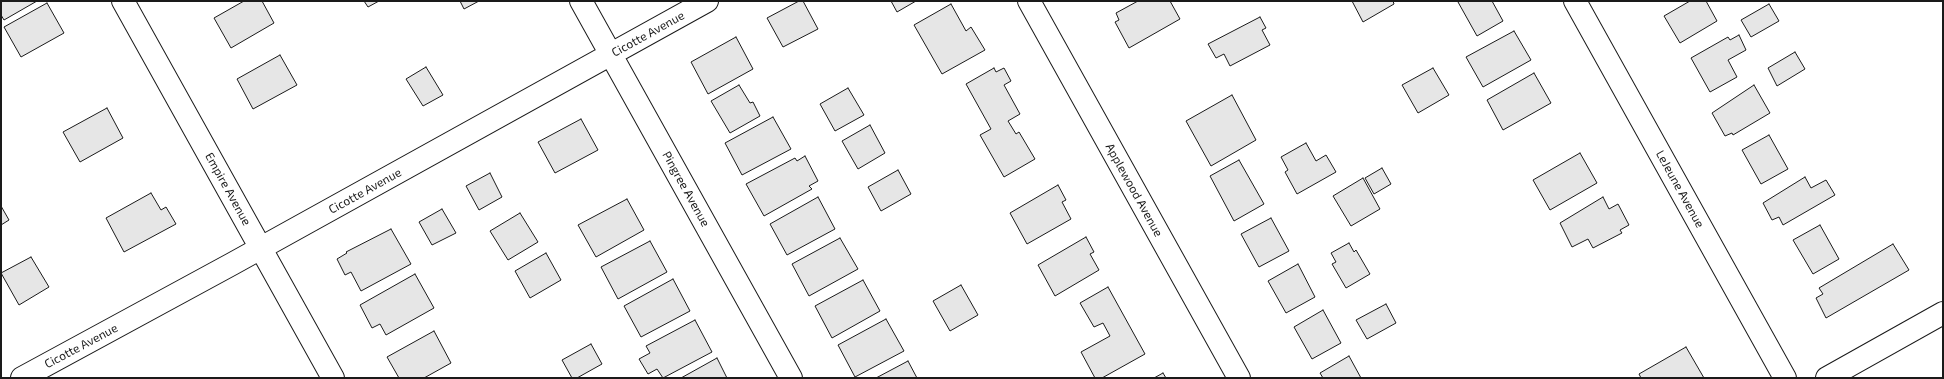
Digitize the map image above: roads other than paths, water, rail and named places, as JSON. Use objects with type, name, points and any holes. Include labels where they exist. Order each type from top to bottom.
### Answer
[{"type":"street","name":"Empire Avenue","points":[[123,1],[333,378]]},
{"type":"street","name":"Pingree Avenue","points":[[582,1],[791,378]]},
{"type":"street","name":"Cicotte Avenue","points":[[22,378],[261,248],[707,1]]},
{"type":"street","name":"Applewood Avenue","points":[[1029,1],[1239,378]]},
{"type":"street","name":"LeJeune Avenue","points":[[1575,1],[1785,378]]},
{"type":"street","points":[[1827,378],[1943,313]]}]
